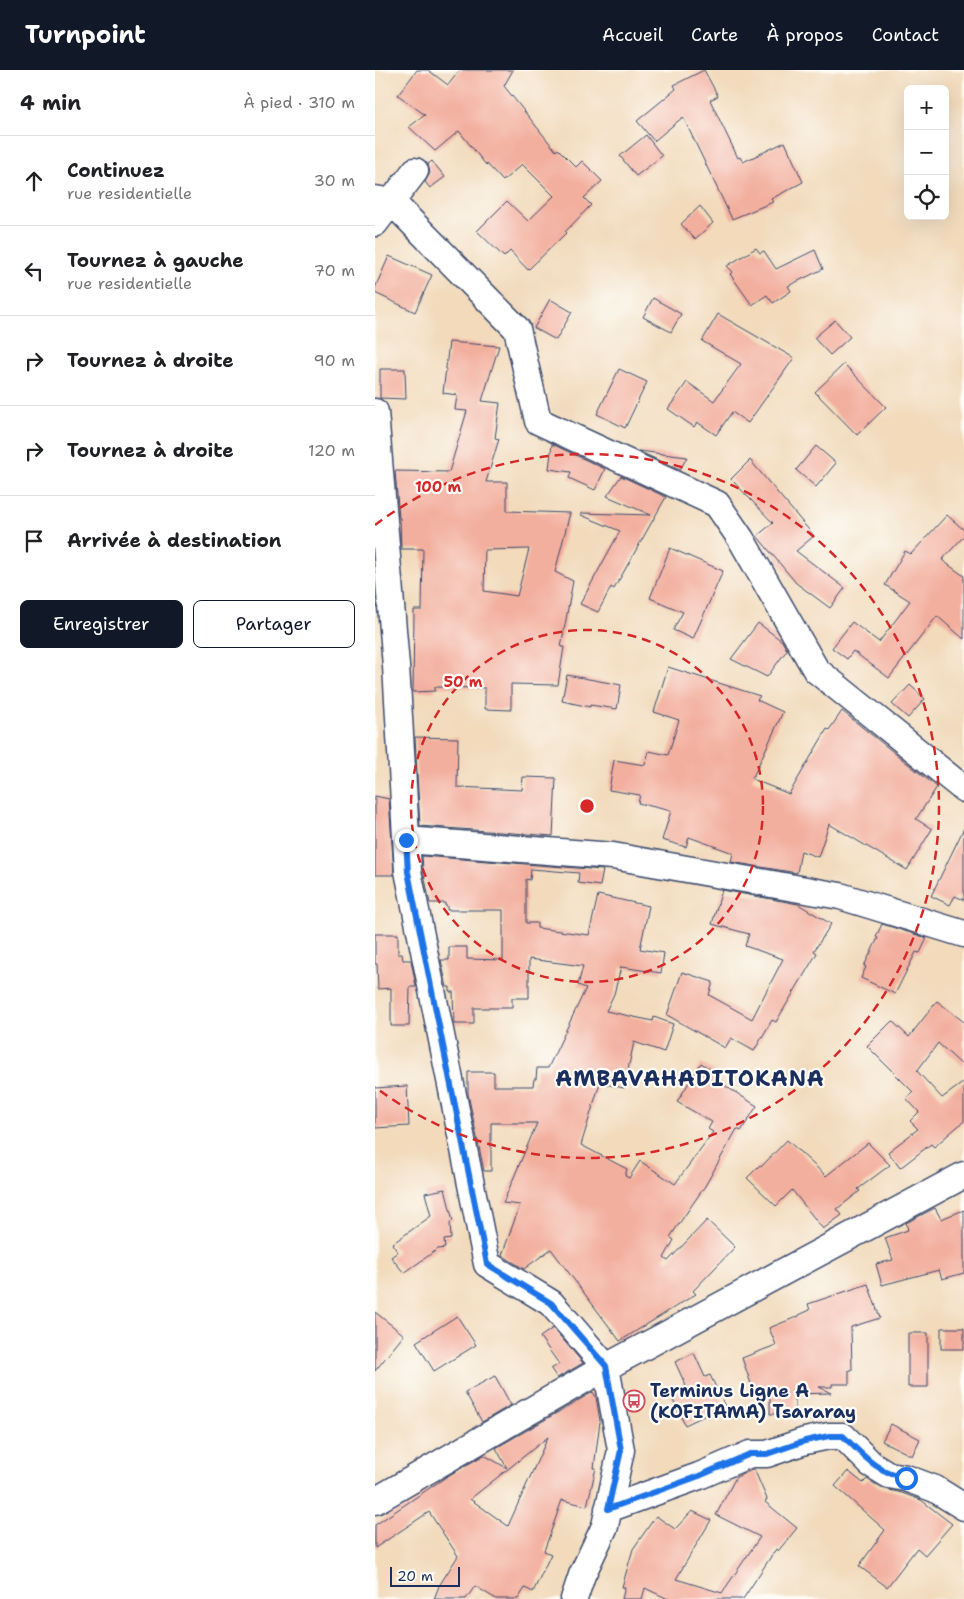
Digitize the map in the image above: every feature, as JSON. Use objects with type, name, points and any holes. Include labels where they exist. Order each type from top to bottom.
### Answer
[{"type":"street","points":[[375,223],[383,201],[415,171]]},
{"type":"street","points":[[383,201],[517,329],[537,420],[717,504],[741,539],[816,670],[964,788]]},
{"type":"street","points":[[375,412],[396,666],[408,872],[487,1264],[551,1303],[606,1366],[621,1450],[605,1526],[582,1575],[575,1599]]},
{"type":"street","points":[[406,840],[613,856],[840,896],[964,934]]},
{"type":"street","points":[[375,1501],[606,1366],[964,1175]]},
{"type":"street","points":[[608,1509],[699,1476],[750,1454],[767,1454],[805,1441],[829,1436],[843,1436],[871,1464],[889,1475],[906,1478],[935,1489],[964,1507]]},
{"type":"building","points":[[417,70],[428,70],[448,85],[460,70],[513,70],[504,86],[556,151],[558,149],[576,167],[582,161],[602,181],[584,198],[591,205],[566,233],[528,270],[510,251],[504,257],[477,231],[507,201],[528,221],[554,196],[522,164],[503,181],[486,165],[459,131],[435,151],[409,127],[425,115],[398,95]]},
{"type":"building","points":[[704,70],[718,96],[710,100],[738,158],[740,157],[743,162],[785,142],[803,182],[771,199],[773,202],[732,219],[683,117],[654,141],[637,121],[676,89],[674,85]]},
{"type":"building","points":[[646,135],[662,156],[636,176],[620,156]]},
{"type":"building","points":[[432,161],[445,177],[430,188],[425,182],[430,173],[428,164]]},
{"type":"building","points":[[700,206],[713,223],[695,239],[681,224]]},
{"type":"building","points":[[756,248],[760,253],[764,251],[776,269],[815,250],[823,269],[788,286],[791,291],[773,303],[767,295],[752,305],[730,274],[733,272],[727,266]]},
{"type":"building","points":[[389,256],[432,275],[415,312],[375,293],[375,288]]},
{"type":"building","points":[[653,298],[681,314],[671,332],[643,317]]},
{"type":"building","points":[[550,299],[572,312],[556,340],[534,328]]},
{"type":"building","points":[[718,314],[794,358],[748,423],[732,412],[716,435],[697,422],[694,427],[668,409],[687,382],[714,401],[741,364],[702,341]]},
{"type":"building","points":[[835,320],[850,337],[830,355],[814,338]]},
{"type":"building","points":[[449,342],[499,346],[482,401],[500,403],[495,438],[499,439],[486,482],[507,482],[507,511],[570,513],[555,572],[573,581],[561,647],[564,647],[558,685],[511,684],[511,710],[485,709],[485,688],[435,687],[435,691],[413,692],[414,610],[422,610],[423,549],[401,549],[395,471],[449,472],[467,411],[455,410],[457,395],[443,393]],"holes":[[[529,549],[517,596],[484,591],[485,550]]]},
{"type":"building","points":[[844,364],[886,407],[857,435],[815,392]]},
{"type":"building","points":[[380,369],[405,369],[406,399],[380,398]]},
{"type":"building","points":[[619,369],[647,382],[625,428],[597,414]]},
{"type":"building","points":[[552,444],[605,469],[595,490],[569,478],[571,472],[549,469]]},
{"type":"building","points":[[816,446],[836,463],[816,487],[796,470]]},
{"type":"building","points":[[639,451],[687,457],[680,470]]},
{"type":"building","points":[[750,460],[814,536],[796,551],[845,588],[830,608],[796,583],[757,536],[773,523],[731,479]]},
{"type":"building","points":[[621,476],[666,497],[614,589],[611,587],[598,612],[580,604],[620,531],[581,515],[581,513],[651,515],[607,496]]},
{"type":"building","points":[[947,515],[964,530],[964,536],[942,560],[964,576],[964,639],[937,616],[889,678],[853,651],[847,659],[832,648],[852,622],[879,642],[910,601],[885,585],[905,551],[911,554]]},
{"type":"building","points":[[670,548],[723,571],[693,639],[673,630],[683,612],[650,598]]},
{"type":"building","points":[[758,623],[782,641],[787,650],[767,677],[731,659]]},
{"type":"building","points":[[668,667],[760,696],[757,700],[783,712],[752,779],[789,794],[827,729],[829,730],[842,711],[937,787],[916,819],[932,829],[907,870],[829,824],[818,857],[801,851],[797,873],[731,862],[733,853],[689,837],[686,847],[662,840],[671,811],[638,803],[640,795],[609,790],[614,760],[645,765],[649,751],[668,755],[679,720],[654,712]]},
{"type":"building","points":[[567,675],[621,685],[617,709],[590,705],[590,707],[562,701]]},
{"type":"building","points":[[910,685],[925,699],[908,718],[892,704]]},
{"type":"building","points":[[415,737],[458,738],[457,787],[522,790],[523,777],[556,778],[553,836],[420,826]]},
{"type":"building","points":[[375,796],[389,799],[394,875],[375,875]]},
{"type":"building","points":[[964,828],[964,900],[955,896],[950,905],[931,896]]},
{"type":"building","points":[[422,856],[603,870],[600,886],[578,883],[579,873],[531,869],[530,880],[526,879],[526,923],[537,923],[537,928],[589,935],[598,895],[649,906],[640,949],[664,953],[661,973],[621,967],[614,994],[606,1011],[653,1021],[654,1017],[673,1024],[664,1052],[634,1042],[624,1088],[600,1083],[581,1145],[627,1169],[625,1176],[629,1178],[640,1161],[675,1184],[713,1132],[708,1129],[712,1122],[677,1102],[701,1063],[719,1075],[716,1080],[757,1106],[741,1131],[737,1129],[705,1186],[670,1237],[674,1240],[664,1258],[668,1261],[707,1220],[735,1247],[693,1291],[696,1294],[620,1341],[551,1249],[524,1269],[502,1255],[520,1205],[503,1203],[537,1123],[491,1123],[491,1171],[484,1171],[468,1094],[468,1072],[494,1072],[494,1086],[533,1086],[537,1068],[548,1068],[586,988],[578,985],[583,966],[529,959],[529,998],[512,998],[512,1008],[474,1008],[474,1024],[454,1024],[453,992],[450,992],[450,987],[447,987],[441,960],[449,960],[449,947],[467,947],[467,959],[503,960],[503,910],[447,910],[445,903],[430,903]]},
{"type":"building","points":[[722,890],[798,904],[831,924],[814,951],[817,953],[776,1022],[772,1020],[754,1051],[731,1038],[725,1048],[667,1015],[682,972],[713,982],[709,995],[752,1019],[783,959],[745,946],[749,934],[712,924]]},
{"type":"building","points":[[882,924],[927,938],[920,953],[916,952],[895,994],[861,978],[866,967],[864,966],[878,938],[876,937]]},
{"type":"building","points":[[375,934],[398,934],[398,954],[402,954],[403,960],[411,960],[416,987],[410,987],[409,1026],[391,1026],[391,988],[378,989],[377,964],[375,964]]},
{"type":"building","points":[[937,1001],[964,1022],[964,1067],[938,1043],[917,1071],[942,1098],[964,1082],[964,1121],[934,1147],[931,1144],[900,1168],[888,1152],[918,1129],[910,1121],[919,1112],[906,1098],[913,1092],[867,1046],[892,1021],[909,1037]]},
{"type":"building","points":[[407,1086],[409,1126],[375,1128],[375,1088]]},
{"type":"building","points":[[787,1140],[826,1176],[868,1143],[890,1165],[858,1189],[860,1191],[837,1209],[842,1215],[823,1229],[792,1190],[776,1206],[747,1178],[760,1165],[761,1167]]},
{"type":"building","points":[[445,1189],[453,1221],[450,1222],[451,1239],[444,1240],[445,1248],[438,1249],[404,1273],[391,1257],[398,1252],[392,1244],[431,1216],[425,1193]]},
{"type":"building","points":[[935,1208],[941,1219],[964,1210],[964,1273],[942,1279],[939,1270],[882,1285],[876,1264],[893,1260],[885,1238],[908,1230],[906,1223]]},
{"type":"building","points":[[868,1284],[880,1318],[851,1327],[852,1370],[849,1370],[849,1384],[832,1384],[832,1387],[819,1387],[831,1393],[795,1394],[795,1414],[770,1414],[770,1391],[756,1398],[742,1358],[776,1345],[769,1328],[810,1310],[808,1304]]},
{"type":"building","points":[[375,1312],[404,1335],[375,1371]]},
{"type":"building","points":[[457,1316],[476,1345],[434,1371],[416,1342]]},
{"type":"building","points":[[553,1328],[583,1363],[557,1378],[551,1369],[559,1364],[540,1337]]},
{"type":"building","points":[[941,1328],[964,1328],[964,1349],[941,1349]]},
{"type":"building","points":[[908,1333],[928,1333],[928,1387],[908,1387]]},
{"type":"building","points":[[694,1353],[705,1377],[710,1375],[725,1406],[685,1425],[670,1394],[686,1386],[675,1362]]},
{"type":"building","points":[[495,1376],[511,1405],[482,1422],[465,1392]]},
{"type":"building","points":[[593,1392],[596,1397],[600,1421],[594,1468],[596,1468],[587,1506],[562,1500],[544,1551],[551,1554],[533,1592],[525,1588],[518,1599],[496,1599],[475,1586],[466,1599],[434,1599],[439,1586],[458,1556],[429,1512],[375,1548],[375,1525],[446,1477],[484,1455],[507,1468],[496,1448]],"holes":[[[548,1437],[508,1526],[470,1499]]]},
{"type":"building","points":[[891,1424],[920,1439],[912,1456],[882,1441]]},
{"type":"building","points":[[754,1469],[767,1499],[765,1502],[797,1528],[778,1551],[776,1549],[743,1599],[668,1599],[645,1588],[642,1599],[622,1599],[625,1587],[622,1587],[633,1549],[656,1516],[675,1529],[692,1511],[711,1520],[676,1579],[722,1593],[760,1537],[716,1515],[736,1477]]},
{"type":"building","points":[[848,1471],[863,1483],[867,1479],[881,1488],[921,1500],[952,1524],[925,1555],[917,1548],[887,1587],[859,1566],[885,1530],[835,1486]]},
{"type":"place","name":"Terminus Ligne A (KOFITAMA) Tsararay","points":[[634,1401]]},
{"type":"district","name":"AMBAVAHADITOKANA","points":[[690,1078]]},
{"type":"route","points":[[406,840],[408,872],[487,1264],[551,1303],[606,1366],[621,1450],[608,1509],[699,1476],[750,1454],[767,1454],[805,1441],[829,1436],[843,1436],[871,1464],[889,1475],[906,1478]]}]
